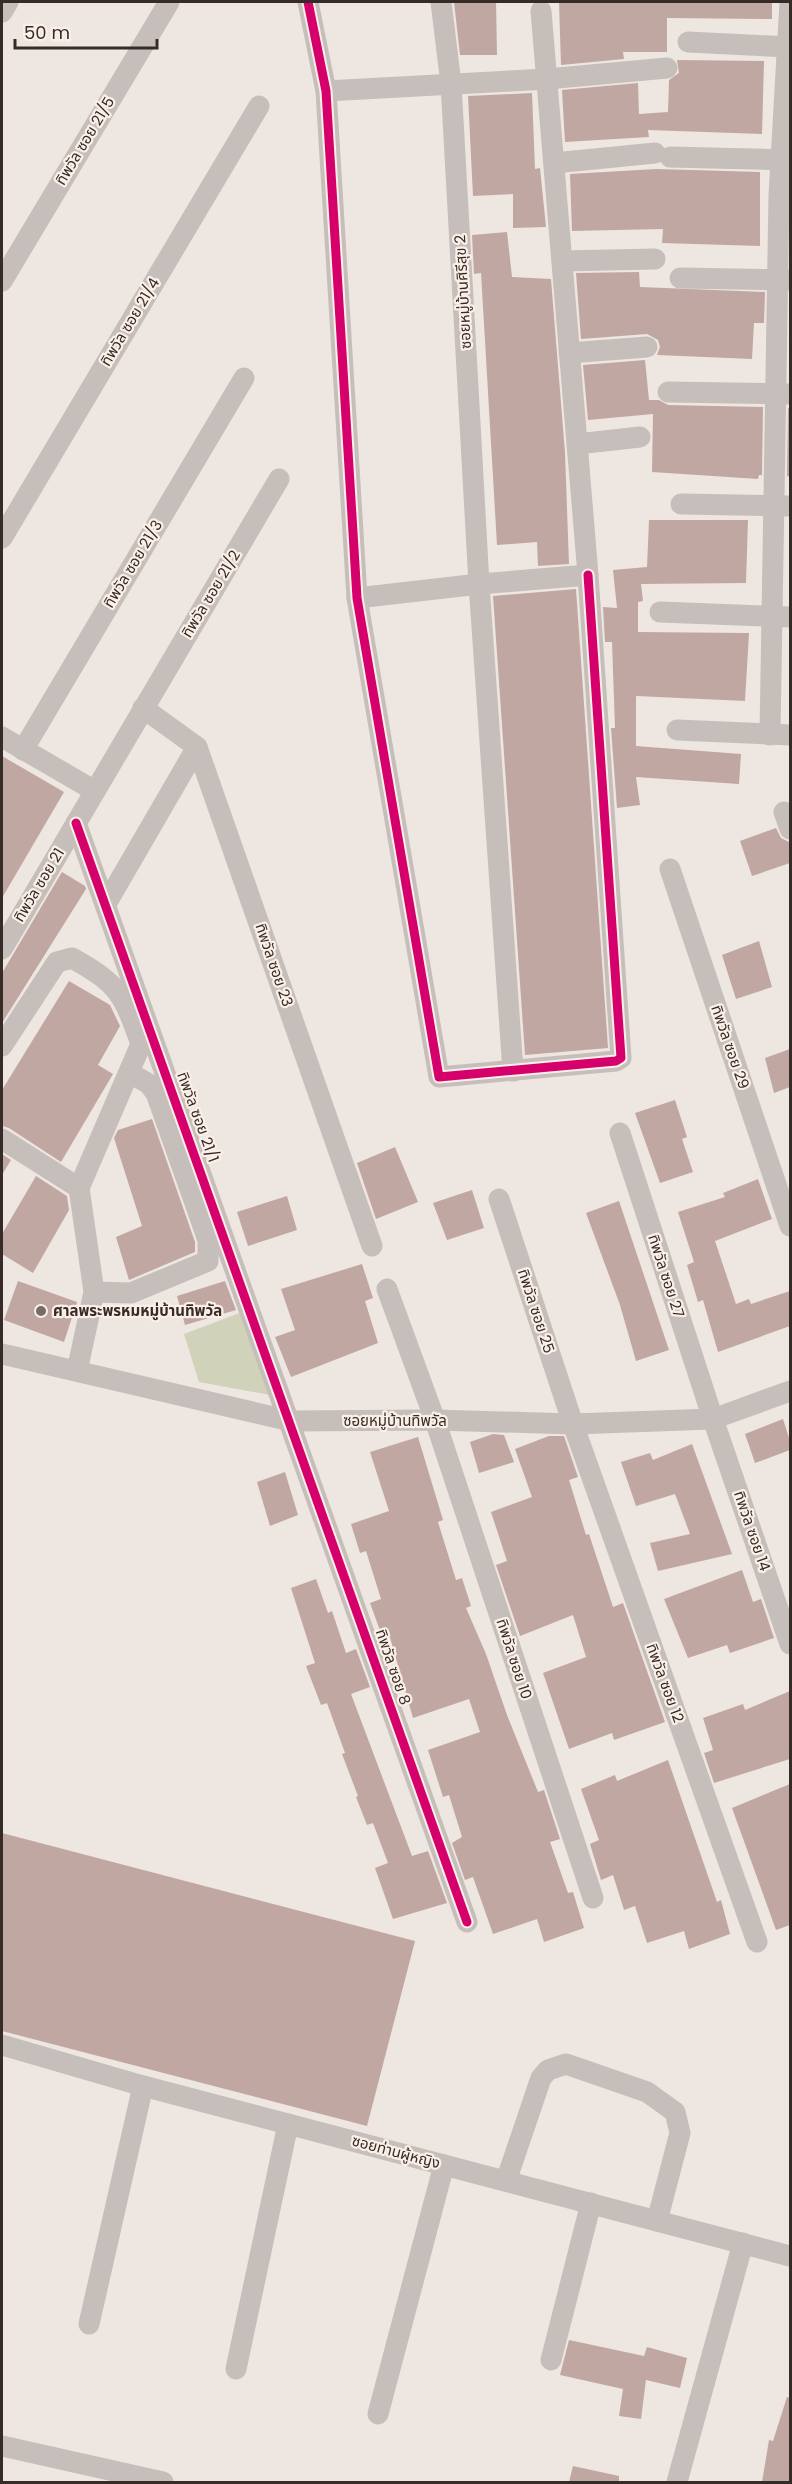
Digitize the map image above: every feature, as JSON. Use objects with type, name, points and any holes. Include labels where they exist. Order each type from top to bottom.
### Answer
[{"type":"street","points":[[2,12],[8,2]]},
{"type":"street","name":"ทิพวัล ซอย 21/5","points":[[2,280],[169,2]]},
{"type":"street","points":[[308,2],[326,91],[357,598],[438,1075],[444,1078],[616,1061],[621,1058],[588,575],[541,11]]},
{"type":"street","name":"ซอยหมู่บ้านศิรีสุข 2","points":[[441,2],[452,84],[479,584],[513,1071]]},
{"type":"street","points":[[677,730],[780,735],[784,280],[790,2]]},
{"type":"street","points":[[688,42],[789,47]]},
{"type":"street","points":[[326,91],[547,79],[667,68]]},
{"type":"street","name":"ทิพวัล ซอย 21/4","points":[[2,538],[259,106]]},
{"type":"street","points":[[554,162],[663,155],[786,160]]},
{"type":"street","points":[[562,261],[655,259]]},
{"type":"street","points":[[680,278],[784,280]]},
{"type":"street","points":[[569,353],[647,347]]},
{"type":"street","name":"ทิพวัล ซอย 21/3","points":[[23,750],[244,378]]},
{"type":"street","points":[[668,392],[783,394]]},
{"type":"street","points":[[577,444],[640,437]]},
{"type":"street","name":"ทิพวัล ซอย 21/2","points":[[95,790],[279,479]]},
{"type":"street","points":[[681,504],[782,506]]},
{"type":"street","points":[[357,598],[479,584],[588,575]]},
{"type":"street","points":[[660,612],[782,617]]},
{"type":"street","points":[[106,904],[197,747],[143,708]]},
{"type":"street","points":[[2,737],[95,790]]},
{"type":"street","name":"ทิพวัล ซอย 23","points":[[197,747],[372,1246]]},
{"type":"street","name":"ทิพวัล ซอย 21","points":[[2,949],[95,790]]},
{"type":"street","name":"ทิพวัล ซอย 21/1","points":[[76,823],[291,1421]]},
{"type":"street","name":"ทิพวัล ซอย 29","points":[[670,869],[790,1226]]},
{"type":"street","points":[[2,1046],[57,962],[72,958],[105,977],[126,1003],[141,1044],[79,1188],[94,1292],[77,1371]]},
{"type":"street","points":[[94,1292],[131,1293],[208,1261],[208,1240],[156,1093],[149,1084],[130,1073]]},
{"type":"street","name":"ทิพวัล ซอย 27","points":[[620,1133],[713,1419]]},
{"type":"street","points":[[2,1139],[79,1188]]},
{"type":"street","name":"ทิพวัล ซอย 25","points":[[499,1199],[573,1424]]},
{"type":"street","points":[[387,1288],[435,1420]]},
{"type":"street","name":"ซอยหมู่บ้านทิพวัล","points":[[2,1353],[291,1421],[435,1420],[573,1424],[713,1419],[790,1391]]},
{"type":"street","name":"ทิพวัล ซอย 14","points":[[713,1419],[790,1644]]},
{"type":"street","name":"ทิพวัล ซอย 10","points":[[435,1420],[593,1898]]},
{"type":"street","name":"ทิพวัล ซอย 8","points":[[291,1421],[467,1922]]},
{"type":"street","name":"ทิพวัล ซอย 12","points":[[573,1424],[758,1942]]},
{"type":"street","name":"ซอยท่านผู้หญิง","points":[[2,2045],[143,2086],[790,2256]]},
{"type":"street","points":[[506,2181],[541,2078],[548,2070],[566,2064],[647,2092],[675,2112],[680,2133],[657,2221]]},
{"type":"street","points":[[89,2324],[143,2086]]},
{"type":"street","points":[[236,2369],[288,2124]]},
{"type":"street","points":[[378,2414],[444,2165]]},
{"type":"street","points":[[551,2360],[591,2203]]},
{"type":"street","points":[[677,2482],[743,2243]]},
{"type":"street","points":[[2,2446],[163,2482]]},
{"type":"green space","points":[[242,1312],[270,1395],[199,1382],[184,1334]]},
{"type":"building","points":[[454,2],[496,2],[497,55],[460,55]]},
{"type":"building","points":[[559,2],[772,2],[772,19],[667,18],[667,52],[623,52],[624,59],[561,65]]},
{"type":"building","points":[[677,60],[764,61],[762,134],[648,130],[649,137],[565,142],[562,90],[638,83],[639,114],[668,112],[669,80],[679,73]]},
{"type":"building","points":[[532,93],[535,169],[540,168],[546,227],[513,228],[513,194],[473,196],[468,96]]},
{"type":"building","points":[[656,169],[760,172],[760,246],[662,243],[663,229],[572,231],[570,174]]},
{"type":"building","points":[[507,232],[512,277],[551,279],[565,453],[569,564],[538,566],[537,542],[497,545],[481,273],[474,274],[472,235]]},
{"type":"building","points":[[639,272],[640,287],[765,292],[764,323],[754,323],[752,359],[657,355],[660,347],[658,340],[647,334],[581,339],[576,273]]},
{"type":"building","points":[[645,360],[649,400],[659,400],[668,405],[763,407],[762,475],[759,475],[758,479],[652,472],[653,414],[588,420],[583,365]]},
{"type":"building","points":[[788,408],[790,408],[790,477],[787,476]]},
{"type":"building","points":[[649,520],[748,520],[746,583],[641,584],[643,601],[638,602],[638,632],[749,633],[745,701],[636,696],[636,746],[741,754],[739,784],[636,777],[640,805],[617,808],[611,728],[615,728],[612,642],[605,642],[603,607],[617,608],[613,570],[647,567]]},
{"type":"building","points":[[576,589],[608,1048],[525,1055],[493,596]]},
{"type":"building","points":[[2,756],[64,792],[2,898]]},
{"type":"building","points":[[776,828],[781,838],[789,842],[790,863],[752,876],[740,841]]},
{"type":"building","points":[[62,872],[85,886],[86,889],[2,1023],[2,973]]},
{"type":"building","points":[[759,941],[772,987],[736,999],[722,955]]},
{"type":"building","points":[[69,981],[110,1005],[120,1026],[98,1065],[113,1074],[61,1162],[9,1128],[2,1126],[2,1090]]},
{"type":"building","points":[[790,1049],[790,1087],[774,1093],[765,1058]]},
{"type":"building","points":[[675,1100],[687,1137],[682,1139],[693,1172],[660,1183],[635,1113]]},
{"type":"building","points":[[152,1119],[195,1242],[195,1252],[129,1280],[116,1237],[142,1226],[114,1138],[118,1130]]},
{"type":"building","points":[[395,1147],[418,1202],[376,1219],[357,1163]]},
{"type":"building","points":[[2,1154],[11,1160],[2,1175]]},
{"type":"building","points":[[36,1176],[67,1196],[69,1210],[33,1273],[2,1254],[2,1234]]},
{"type":"building","points":[[758,1179],[772,1219],[715,1241],[736,1304],[749,1299],[751,1304],[790,1291],[790,1326],[718,1352],[703,1300],[698,1302],[687,1265],[694,1262],[678,1212],[725,1197],[723,1193]]},
{"type":"building","points":[[472,1190],[484,1228],[447,1240],[433,1203]]},
{"type":"building","points":[[287,1196],[297,1230],[248,1246],[237,1212]]},
{"type":"building","points":[[619,1201],[669,1350],[636,1361],[620,1305],[586,1213]]},
{"type":"building","points":[[362,1264],[373,1298],[365,1301],[378,1343],[291,1377],[275,1337],[295,1330],[281,1289]]},
{"type":"building","name":"ศาลพระพรหมหมู่บ้านทิพวัล","points":[[18,1281],[77,1302],[64,1342],[4,1320]]},
{"type":"building","points":[[225,1281],[236,1310],[185,1325],[177,1296]]},
{"type":"building","points":[[783,1419],[790,1441],[790,1450],[755,1463],[745,1434]]},
{"type":"building","points":[[493,1434],[504,1435],[514,1462],[479,1473],[470,1442]]},
{"type":"building","points":[[549,1436],[564,1436],[578,1477],[569,1480],[586,1535],[589,1534],[613,1607],[623,1603],[665,1722],[614,1740],[612,1733],[569,1749],[543,1673],[586,1657],[573,1615],[520,1636],[496,1565],[507,1561],[491,1512],[532,1497],[515,1449]]},
{"type":"building","points":[[418,1437],[443,1520],[438,1522],[456,1580],[462,1578],[471,1606],[466,1608],[486,1654],[507,1715],[538,1792],[544,1790],[560,1839],[550,1842],[568,1893],[573,1892],[584,1928],[544,1942],[537,1919],[493,1934],[473,1877],[465,1880],[452,1843],[462,1837],[449,1795],[443,1797],[428,1750],[480,1732],[469,1699],[413,1718],[389,1634],[382,1636],[370,1603],[381,1599],[366,1551],[360,1553],[351,1524],[389,1511],[370,1452]]},
{"type":"building","points":[[692,1444],[732,1554],[658,1571],[650,1543],[690,1534],[675,1494],[636,1506],[621,1462],[650,1453],[653,1460]]},
{"type":"building","points":[[285,1472],[298,1515],[270,1526],[257,1482]]},
{"type":"building","points":[[742,1570],[753,1602],[761,1599],[774,1638],[730,1653],[727,1645],[688,1658],[664,1599]]},
{"type":"building","points":[[316,1579],[328,1613],[332,1611],[346,1653],[356,1649],[370,1687],[351,1694],[412,1856],[428,1851],[447,1903],[393,1919],[375,1868],[388,1863],[373,1823],[367,1825],[356,1797],[358,1796],[342,1754],[345,1753],[327,1703],[321,1705],[306,1666],[315,1663],[291,1588]]},
{"type":"building","points":[[790,1691],[790,1759],[714,1783],[704,1753],[713,1750],[703,1718],[743,1704],[745,1710]]},
{"type":"building","points":[[668,1760],[717,1902],[721,1900],[730,1934],[689,1949],[684,1931],[647,1943],[635,1906],[624,1910],[613,1875],[601,1880],[590,1844],[599,1840],[581,1789],[615,1775],[617,1781]]},
{"type":"building","points":[[790,1784],[790,1925],[776,1930],[732,1808]]},
{"type":"building","points":[[2,1833],[415,1941],[367,2126],[2,2031]]},
{"type":"building","points":[[569,2340],[644,2356],[647,2347],[687,2358],[680,2388],[646,2380],[641,2419],[619,2416],[623,2389],[560,2375]]},
{"type":"building","points":[[787,2397],[790,2398],[790,2482],[762,2482],[769,2440],[773,2441]]},
{"type":"building","points":[[573,2466],[619,2476],[619,2482],[569,2482]]},
{"type":"cycle path","points":[[308,2],[326,91],[357,598],[439,1077],[616,1061],[621,1058],[588,575]]},
{"type":"cycle path","points":[[76,823],[467,1922]]},
{"type":"place","name":"ศาลพระพรหมหมู่บ้านทิพวัล","points":[[41,1311]]}]
